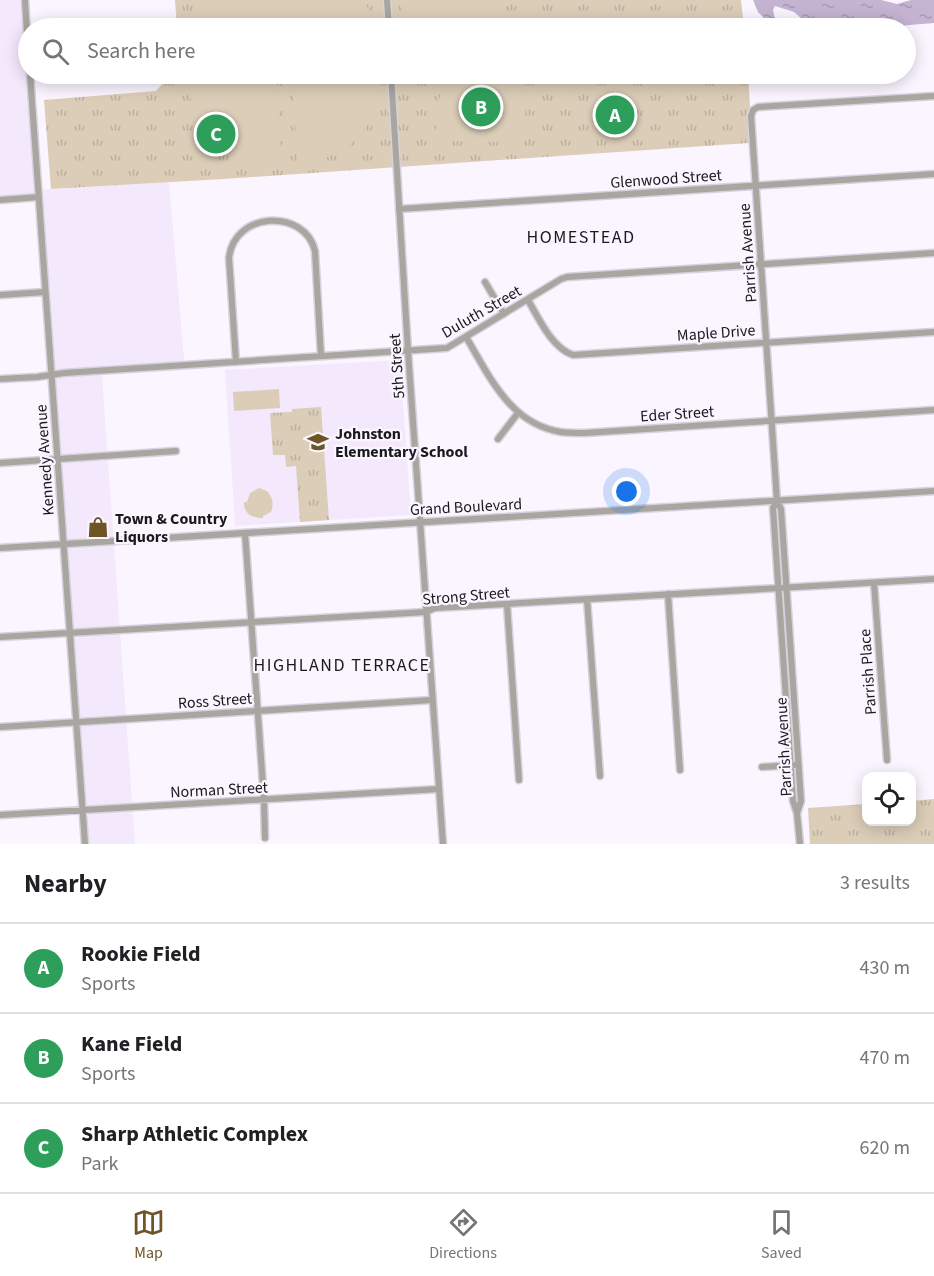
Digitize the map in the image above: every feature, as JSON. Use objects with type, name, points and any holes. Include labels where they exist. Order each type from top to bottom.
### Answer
[{"type":"street","points":[[25,0],[26,18]]},
{"type":"street","points":[[387,0],[388,18]]},
{"type":"street","name":"Kennedy Avenue","points":[[31,84],[85,844]]},
{"type":"street","name":"5th Street","points":[[392,84],[442,844]]},
{"type":"street","name":"Parrish Avenue","points":[[797,813],[801,801],[799,765],[781,509],[777,501],[771,421],[751,116],[753,110],[758,107],[934,96]]},
{"type":"street","name":"Glenwood Street","points":[[399,209],[934,174]]},
{"type":"street","points":[[0,200],[39,197]]},
{"type":"street","points":[[236,362],[230,249],[240,233],[249,226],[271,221],[292,224],[303,230],[313,244],[321,356]]},
{"type":"street","name":"Duluth Street","points":[[0,380],[64,373],[447,348],[567,277],[934,253]]},
{"type":"street","points":[[485,282],[504,314]]},
{"type":"street","points":[[0,295],[45,292]]},
{"type":"street","name":"Maple Drive","points":[[528,300],[555,344],[566,353],[573,355],[934,332]]},
{"type":"street","name":"Eder Street","points":[[466,337],[500,392],[518,413],[531,422],[561,432],[585,433],[934,410]]},
{"type":"street","points":[[498,439],[518,413]]},
{"type":"street","points":[[0,463],[176,451]]},
{"type":"street","name":"Grand Boulevard","points":[[0,548],[934,491]]},
{"type":"street","name":"Parrish Avenue","points":[[777,501],[773,508],[790,765],[800,844]]},
{"type":"street","points":[[245,533],[265,838]]},
{"type":"street","name":"Strong Street","points":[[0,638],[426,612],[435,608],[934,579]]},
{"type":"street","name":"Parrish Place","points":[[874,582],[887,760]]},
{"type":"street","points":[[668,594],[680,770]]},
{"type":"street","points":[[587,599],[600,776]]},
{"type":"street","points":[[507,604],[519,780]]},
{"type":"street","name":"Ross Street","points":[[0,727],[432,700]]},
{"type":"street","points":[[762,766],[799,765]]},
{"type":"street","name":"Norman Street","points":[[0,815],[439,789]]},
{"type":"shaded area","points":[[0,0],[23,0],[24,18],[18,18],[18,84],[29,84],[37,196],[0,198]]},
{"type":"shaded area","points":[[169,182],[185,370],[102,375],[135,844],[86,844],[40,190]]},
{"type":"shaded area","name":"Johnston Elementary School","points":[[400,360],[411,515],[235,526],[225,370]]},
{"type":"green space","points":[[175,0],[741,0],[743,18],[176,18]]},
{"type":"green space","points":[[205,0],[270,0],[271,18],[194,18]]},
{"type":"green space","points":[[287,0],[362,0],[372,18],[288,18]]},
{"type":"green space","points":[[401,0],[496,0],[497,18],[403,18]]},
{"type":"green space","points":[[162,84],[749,84],[750,106],[747,114],[749,143],[51,189],[44,100],[156,91]]},
{"type":"green space","points":[[189,84],[276,84],[282,164],[258,165],[243,161],[218,147],[200,125]]},
{"type":"green space","points":[[292,84],[379,84],[376,109],[369,124],[359,136],[347,147],[332,155],[316,161],[298,163]]},
{"type":"green space","points":[[445,84],[523,84],[526,136],[520,142],[436,141],[437,114]]},
{"type":"green space","points":[[544,84],[584,84],[566,100],[561,101]]},
{"type":"green space","points":[[667,84],[681,84],[680,106],[666,106]]},
{"type":"green space","points":[[610,87],[633,90],[636,125],[631,128],[598,127],[593,106]]},
{"type":"green space","points":[[279,389],[280,408],[234,411],[233,392]]},
{"type":"green space","points":[[321,407],[329,520],[300,522],[296,466],[286,467],[285,455],[273,455],[270,413]]},
{"type":"green space","points":[[259,488],[267,491],[272,501],[271,512],[263,518],[249,514],[244,506],[250,493]]},
{"type":"green space","points":[[934,799],[934,844],[810,844],[808,808],[862,804],[862,826],[916,826],[916,801]]},
{"type":"water","points":[[753,0],[881,0],[897,4],[911,0],[934,0],[934,23],[916,24],[916,18],[801,18],[794,12],[775,6],[773,10],[775,18],[764,18],[758,12]]},
{"type":"place","name":"Kane Field","points":[[481,107]]},
{"type":"place","name":"Rookie Field","points":[[615,115]]},
{"type":"place","name":"Sharp Athletic Complex","points":[[216,134]]},
{"type":"place","name":"Johnston Elementary School","points":[[318,442]]},
{"type":"place","name":"Town & Country Liquors","points":[[98,527]]},
{"type":"district","name":"HOMESTEAD","points":[[581,237]]},
{"type":"district","name":"HIGHLAND TERRACE","points":[[342,665]]}]
